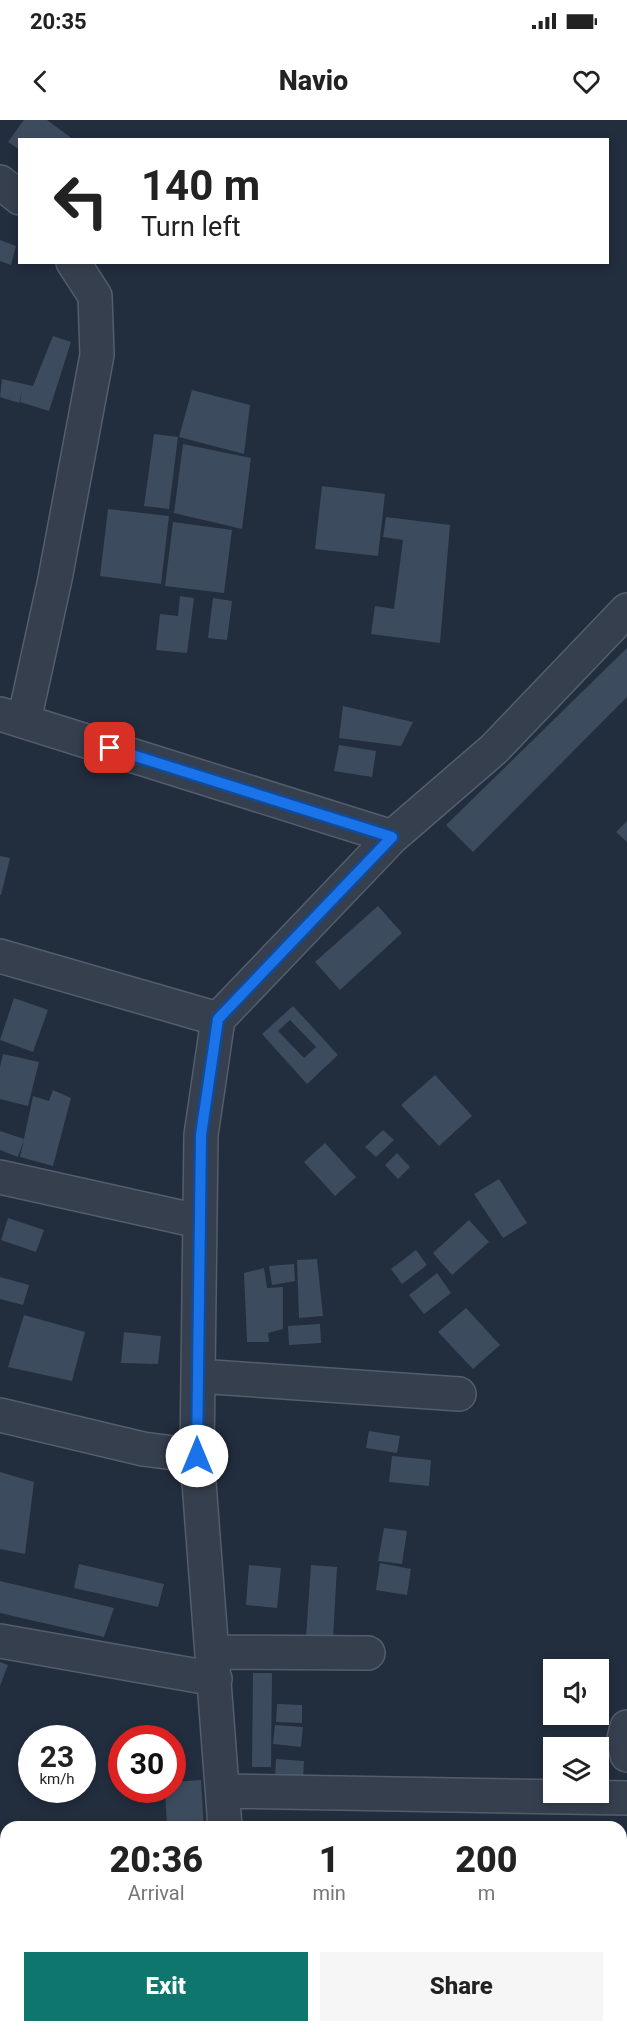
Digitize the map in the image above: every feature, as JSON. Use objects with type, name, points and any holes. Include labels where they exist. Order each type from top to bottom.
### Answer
[{"type":"street","points":[[0,182],[18,196]]},
{"type":"street","points":[[74,264],[95,296],[97,355],[56,579],[12,718],[392,837]]},
{"type":"street","points":[[225,1821],[197,1456],[198,1221],[201,1135],[218,1019],[392,837],[494,749],[627,610]]},
{"type":"street","points":[[0,956],[218,1019]]},
{"type":"street","points":[[0,1177],[198,1221]]},
{"type":"street","points":[[198,1376],[459,1394]]},
{"type":"street","points":[[0,1415],[143,1449],[197,1456]]},
{"type":"street","points":[[0,1641],[214,1666],[368,1653]]},
{"type":"street","points":[[627,1727],[624,1739],[627,1755]]},
{"type":"street","points":[[223,1791],[627,1798]]},
{"type":"building","points":[[24,120],[47,120],[71,138],[18,138],[18,149],[8,142]]},
{"type":"building","points":[[0,240],[16,246],[11,265],[0,261]]},
{"type":"building","points":[[53,336],[71,342],[49,411],[20,402],[23,389],[19,403],[0,397],[2,379],[33,386]]},
{"type":"building","points":[[192,390],[250,405],[244,454],[179,437]]},
{"type":"building","points":[[154,434],[178,437],[169,509],[144,506]]},
{"type":"building","points":[[183,444],[251,458],[242,529],[174,513]]},
{"type":"building","points":[[322,486],[385,494],[378,556],[315,549]]},
{"type":"building","points":[[108,509],[169,516],[161,584],[100,576]]},
{"type":"building","points":[[386,517],[450,525],[440,643],[371,634],[375,606],[394,609],[403,540],[383,537]]},
{"type":"building","points":[[173,522],[232,530],[224,593],[165,586]]},
{"type":"building","points":[[180,596],[194,598],[187,653],[156,650],[160,614],[178,616]]},
{"type":"building","points":[[213,598],[232,601],[227,640],[208,638]]},
{"type":"building","points":[[627,648],[627,697],[473,852],[446,825]]},
{"type":"building","points":[[343,706],[413,722],[401,746],[339,738]]},
{"type":"building","points":[[339,745],[376,751],[372,777],[334,771]]},
{"type":"building","points":[[627,821],[627,842],[616,832]]},
{"type":"building","points":[[0,856],[10,858],[1,895],[0,895]]},
{"type":"building","points":[[378,906],[402,933],[340,990],[315,962]]},
{"type":"building","points":[[14,998],[48,1010],[33,1052],[0,1040]]},
{"type":"building","points":[[293,1006],[338,1055],[307,1084],[262,1034]],"holes":[[[290,1020],[316,1047],[304,1058],[278,1031]]]},
{"type":"building","points":[[3,1054],[39,1062],[28,1106],[0,1099],[0,1067]]},
{"type":"building","points":[[435,1075],[472,1116],[439,1146],[401,1105]]},
{"type":"building","points":[[53,1090],[71,1098],[53,1166],[20,1157],[33,1096],[49,1101]]},
{"type":"building","points":[[383,1130],[394,1140],[376,1157],[365,1147]]},
{"type":"building","points":[[0,1131],[24,1139],[18,1157],[0,1150]]},
{"type":"building","points":[[325,1143],[356,1177],[335,1196],[304,1162]]},
{"type":"building","points":[[397,1153],[410,1167],[398,1179],[385,1165]]},
{"type":"building","points":[[499,1179],[527,1223],[503,1238],[474,1194]]},
{"type":"building","points":[[8,1218],[44,1230],[36,1252],[1,1240]]},
{"type":"building","points":[[469,1220],[489,1242],[452,1275],[433,1253]]},
{"type":"building","points":[[416,1250],[427,1265],[402,1284],[391,1269]]},
{"type":"building","points":[[317,1259],[323,1316],[299,1318],[297,1260]]},
{"type":"building","points":[[294,1264],[295,1281],[272,1285],[269,1266]]},
{"type":"building","points":[[264,1268],[267,1288],[283,1287],[283,1329],[268,1333],[269,1342],[247,1342],[244,1273]]},
{"type":"building","points":[[437,1273],[451,1293],[424,1314],[409,1295]]},
{"type":"building","points":[[0,1277],[29,1285],[23,1305],[0,1299]]},
{"type":"building","points":[[466,1308],[500,1345],[473,1369],[438,1332]]},
{"type":"building","points":[[24,1315],[85,1332],[72,1381],[8,1367]]},
{"type":"building","points":[[320,1324],[321,1343],[289,1345],[288,1326]]},
{"type":"building","points":[[124,1332],[161,1336],[158,1364],[121,1363]]},
{"type":"building","points":[[369,1431],[400,1436],[397,1453],[366,1448]]},
{"type":"building","points":[[392,1456],[431,1460],[429,1486],[389,1482]]},
{"type":"building","points":[[0,1472],[34,1482],[25,1554],[0,1549]]},
{"type":"building","points":[[384,1528],[407,1531],[402,1564],[378,1561]]},
{"type":"building","points":[[380,1563],[411,1569],[407,1595],[376,1590]]},
{"type":"building","points":[[79,1564],[164,1584],[158,1607],[74,1588]]},
{"type":"building","points":[[249,1565],[281,1568],[277,1608],[246,1605]]},
{"type":"building","points":[[311,1565],[337,1567],[333,1639],[306,1638]]},
{"type":"building","points":[[0,1581],[114,1608],[104,1637],[0,1613]]},
{"type":"building","points":[[0,1662],[8,1665],[0,1686]]},
{"type":"building","points":[[253,1673],[272,1673],[271,1767],[252,1767]]},
{"type":"building","points":[[277,1704],[302,1705],[302,1723],[276,1722]]},
{"type":"building","points":[[275,1725],[303,1727],[301,1747],[273,1744]]},
{"type":"building","points":[[276,1759],[304,1761],[303,1780],[275,1778]]},
{"type":"building","points":[[201,1780],[204,1821],[167,1821],[166,1803],[186,1803],[186,1781]]},
{"type":"route","points":[[110,748],[392,837],[218,1019],[201,1135],[198,1221],[197,1456]]}]
